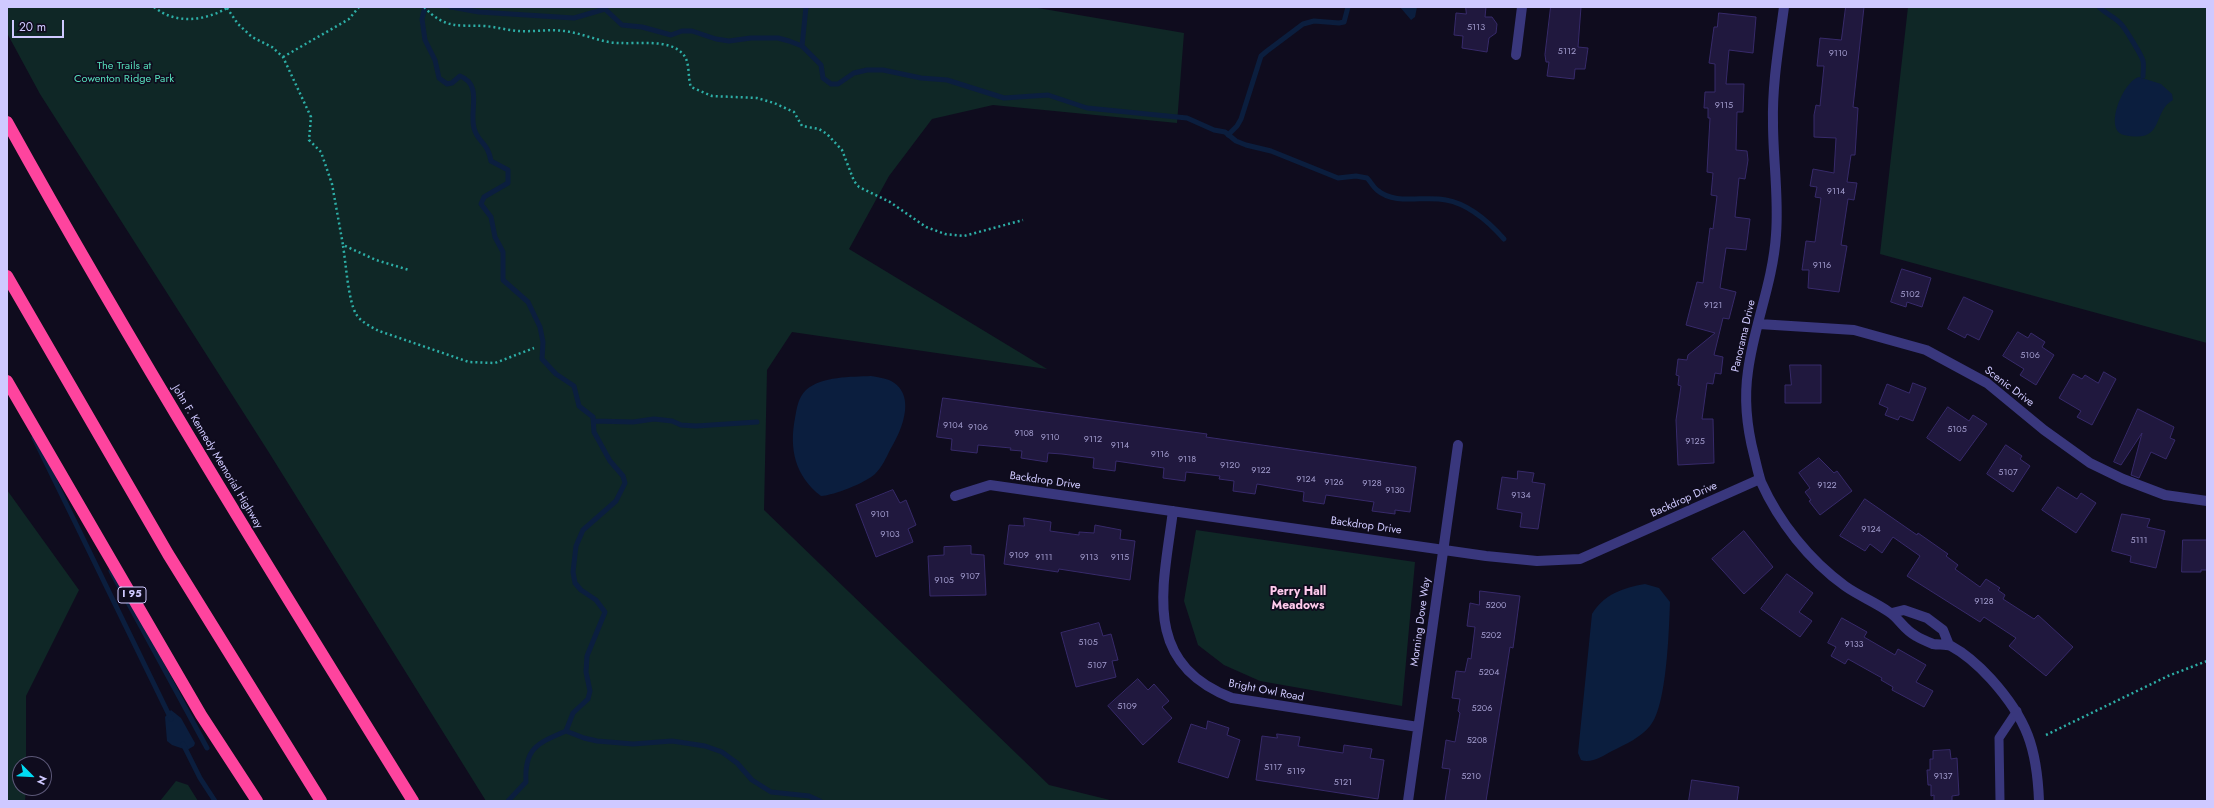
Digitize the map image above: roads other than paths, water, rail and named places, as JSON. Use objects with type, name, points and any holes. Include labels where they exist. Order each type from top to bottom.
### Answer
[{"type":"highway","name":"John F. Kennedy Memorial Highway","points":[[7,122],[100,286],[209,470],[413,801]]},
{"type":"highway","points":[[7,276],[168,554],[321,801]]},
{"type":"highway","name":"I 95","points":[[7,381],[201,715],[257,801]]},
{"type":"street","points":[[1516,55],[1522,7]]},
{"type":"street","name":"Panorama Drive","points":[[1784,7],[1777,61],[1773,122],[1776,233],[1770,279],[1747,373],[1746,396],[1751,444],[1760,479],[1774,507],[1807,552],[1826,571],[1846,586],[1892,613],[1899,625],[1914,636],[1933,644],[1949,645]]},
{"type":"street","name":"Scenic Drive","points":[[1759,324],[1854,330],[1926,350],[1987,383],[2044,430],[2090,463],[2123,479],[2165,495],[2207,501]]},
{"type":"street","name":"Morning Dove Way","points":[[1408,801],[1458,445]]},
{"type":"street","name":"Backdrop Drive","points":[[955,496],[990,485],[1486,556],[1537,561],[1580,559],[1760,479]]},
{"type":"street","name":"Bright Owl Road","points":[[1173,511],[1161,596],[1164,622],[1171,648],[1183,666],[1201,683],[1215,692],[1232,698],[1418,727]]},
{"type":"street","name":"Panorama Drive","points":[[1892,613],[1904,610],[1927,618],[1943,630],[1949,645],[1981,669],[2017,711],[2027,731],[2038,768],[2039,801]]},
{"type":"lane","points":[[2000,801],[1999,738],[2017,711]]},
{"type":"water","points":[[1400,7],[1417,7],[1415,17],[1411,20]]},
{"type":"water","points":[[2139,77],[2161,84],[2172,94],[2173,100],[2166,105],[2152,131],[2146,135],[2137,137],[2124,135],[2118,131],[2115,124],[2115,116],[2127,87],[2133,80]]},
{"type":"water","points":[[871,376],[889,380],[898,386],[903,394],[905,413],[899,433],[884,462],[875,474],[850,488],[821,496],[805,480],[796,461],[793,429],[796,410],[800,399],[806,390],[820,382],[837,378]]},
{"type":"water","points":[[1645,584],[1659,588],[1670,602],[1664,686],[1656,716],[1650,726],[1642,734],[1632,740],[1597,759],[1589,761],[1581,760],[1578,753],[1592,614],[1602,601],[1615,593]]},
{"type":"water","points":[[171,710],[181,718],[195,743],[194,746],[187,750],[172,745],[167,741],[165,717]]},
{"type":"waterway","points":[[425,7],[422,19],[425,40],[435,60],[439,78],[447,84],[452,83],[460,76],[467,80],[471,85],[474,99],[473,121],[475,133],[488,150],[491,161],[508,170],[508,183],[484,197],[481,204],[491,217],[495,237],[503,252],[503,280],[528,302],[540,327],[543,342],[542,359],[556,374],[574,386],[579,406],[593,417],[594,432],[610,461],[623,476],[625,483],[616,501],[583,530],[576,546],[573,572],[575,583],[581,590],[596,600],[605,612],[587,656],[586,672],[590,691],[588,699],[573,713],[566,731],[541,743],[530,754],[527,761],[526,782],[508,801]]},
{"type":"waterway","points":[[451,7],[479,12],[574,18],[605,9],[622,25],[642,27],[671,35],[682,31],[692,31],[716,39],[729,41],[751,38],[778,38],[789,41],[802,46],[821,65],[823,78],[831,84],[838,84],[854,73],[867,70],[883,70],[921,78],[947,80],[1004,98],[1048,95],[1087,108],[1187,118],[1214,130],[1225,132],[1236,141],[1246,145],[1271,151],[1338,178],[1356,176],[1367,178],[1377,190],[1393,198],[1437,199],[1463,205],[1492,226],[1504,239]]},
{"type":"waterway","points":[[802,46],[806,7]]},
{"type":"waterway","points":[[1228,135],[1237,126],[1241,119],[1261,56],[1303,24],[1314,21],[1344,22],[1348,7]]},
{"type":"waterway","points":[[2099,7],[2119,22],[2129,36],[2143,61],[2143,76]]},
{"type":"waterway","points":[[594,421],[633,422],[654,419],[672,421],[681,425],[696,426],[757,422]]},
{"type":"waterway","points":[[34,438],[171,719]]},
{"type":"waterway","points":[[111,571],[207,748]]},
{"type":"waterway","points":[[566,731],[597,741],[633,744],[672,741],[705,746],[722,752],[737,763],[752,780],[771,792],[809,796],[820,801]]},
{"type":"waterway","points":[[183,744],[200,778],[215,801]]},
{"type":"district","name":"Perry Hall Meadows","points":[[1298,599]]},
{"type":"park label","name":"The Trails at Cowenton Ridge Park","points":[[124,72]]}]
